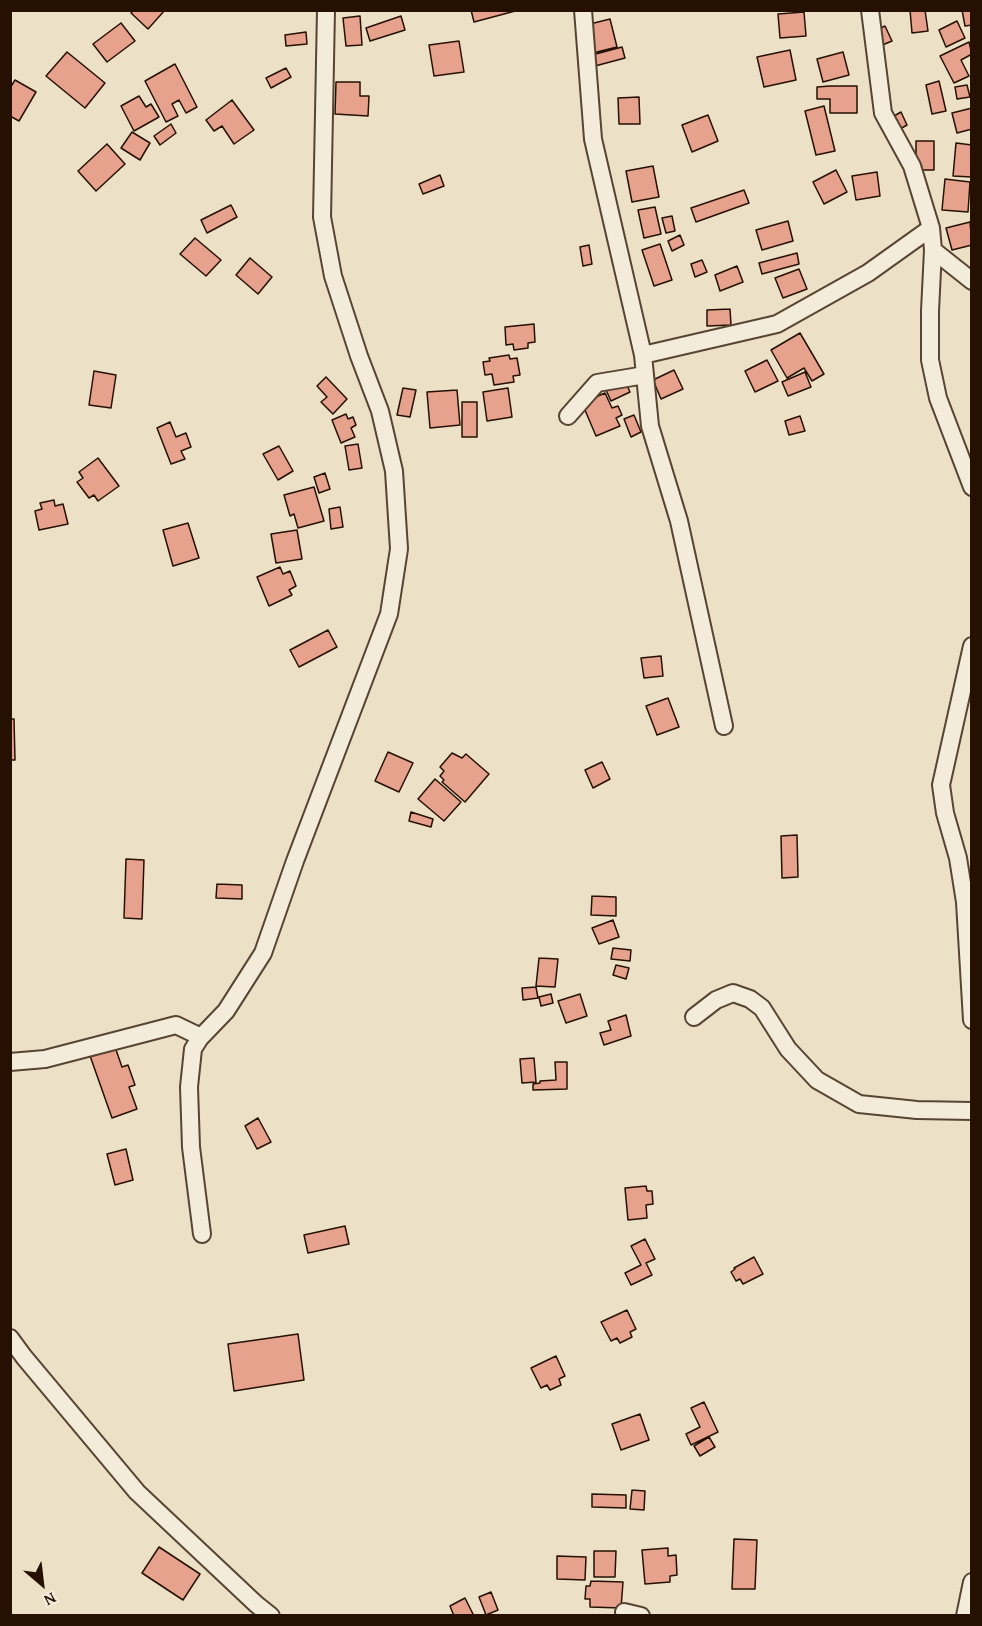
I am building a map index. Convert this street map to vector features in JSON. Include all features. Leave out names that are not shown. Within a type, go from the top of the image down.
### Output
[{"type":"street","points":[[202,1234],[191,1147],[189,1087],[193,1049],[201,1037],[226,1011],[263,953],[295,861],[389,614],[399,549],[394,471],[380,411],[333,276],[322,217],[326,10]]},
{"type":"street","points":[[583,10],[593,139],[643,355],[650,426],[679,521],[724,726]]},
{"type":"street","points":[[870,10],[883,113],[912,166],[931,228],[933,250],[930,360],[938,398],[972,487]]},
{"type":"street","points":[[643,355],[777,324],[867,273],[931,228]]},
{"type":"street","points":[[933,250],[972,281]]},
{"type":"street","points":[[568,416],[597,383],[645,375]]},
{"type":"street","points":[[972,646],[941,785],[945,813],[958,858],[965,902],[972,1020]]},
{"type":"street","points":[[694,1017],[716,1000],[733,993],[750,999],[762,1008],[788,1049],[817,1080],[859,1104],[916,1110],[972,1111]]},
{"type":"street","points":[[10,1062],[45,1059],[176,1025],[201,1037]]},
{"type":"street","points":[[10,1338],[137,1491],[271,1616]]},
{"type":"street","points":[[965,1616],[972,1582]]},
{"type":"street","points":[[624,1612],[641,1616]]},
{"type":"building","points":[[134,10],[165,10],[148,29],[131,13]]},
{"type":"building","points":[[471,10],[519,10],[474,22]]},
{"type":"building","points":[[910,10],[925,10],[928,31],[912,33]]},
{"type":"building","points":[[962,10],[972,10],[972,25],[965,26]]},
{"type":"building","points":[[804,12],[806,36],[780,38],[778,14]]},
{"type":"building","points":[[360,16],[362,45],[346,46],[343,18]]},
{"type":"building","points":[[401,16],[405,30],[370,41],[366,28]]},
{"type":"building","points":[[610,19],[617,47],[593,53],[586,25]]},
{"type":"building","points":[[957,21],[965,38],[946,47],[939,30]]},
{"type":"building","points":[[121,23],[135,41],[107,62],[93,44]]},
{"type":"building","points":[[885,26],[892,41],[880,46],[874,31]]},
{"type":"building","points":[[306,32],[307,44],[286,46],[285,35]]},
{"type":"building","points":[[459,41],[464,72],[434,76],[429,45]]},
{"type":"building","points":[[969,42],[972,54],[961,60],[969,76],[954,83],[940,56]]},
{"type":"building","points":[[622,47],[625,58],[595,66],[592,55]]},
{"type":"building","points":[[790,50],[796,80],[764,87],[757,57]]},
{"type":"building","points":[[67,52],[105,83],[85,108],[46,76]]},
{"type":"building","points":[[843,52],[849,75],[823,82],[817,59]]},
{"type":"building","points":[[175,64],[197,107],[186,113],[179,100],[172,104],[178,116],[166,122],[145,81]]},
{"type":"building","points":[[286,68],[291,77],[271,88],[266,78]]},
{"type":"building","points":[[15,80],[36,92],[19,121],[10,116],[10,88]]},
{"type":"building","points":[[939,81],[946,111],[932,114],[926,85]]},
{"type":"building","points":[[336,82],[360,82],[360,96],[369,96],[368,116],[335,114]]},
{"type":"building","points":[[967,85],[970,97],[957,99],[955,87]]},
{"type":"building","points":[[857,86],[857,113],[830,113],[830,99],[817,99],[817,87]]},
{"type":"building","points":[[139,96],[146,107],[151,104],[159,117],[134,131],[121,106]]},
{"type":"building","points":[[639,97],[640,124],[619,124],[618,98]]},
{"type":"building","points":[[232,100],[254,130],[234,144],[222,126],[214,131],[206,120]]},
{"type":"building","points":[[824,106],[835,151],[816,155],[805,111]]},
{"type":"building","points":[[972,108],[972,129],[957,133],[952,113]]},
{"type":"building","points":[[901,112],[907,125],[900,129],[894,116]]},
{"type":"building","points":[[708,115],[718,141],[692,152],[682,125]]},
{"type":"building","points":[[171,124],[176,133],[160,145],[154,136]]},
{"type":"building","points":[[132,132],[150,143],[140,160],[121,148]]},
{"type":"building","points":[[916,141],[934,141],[934,170],[916,170]]},
{"type":"building","points":[[956,143],[972,145],[972,177],[953,176]]},
{"type":"building","points":[[107,144],[125,164],[96,191],[78,171]]},
{"type":"building","points":[[653,166],[659,197],[632,202],[626,171]]},
{"type":"building","points":[[836,170],[847,192],[824,204],[813,182]]},
{"type":"building","points":[[877,172],[880,196],[856,200],[852,176]]},
{"type":"building","points":[[440,175],[444,186],[423,194],[419,184]]},
{"type":"building","points":[[945,179],[970,182],[968,212],[942,210]]},
{"type":"building","points":[[744,190],[749,203],[696,222],[691,208]]},
{"type":"building","points":[[231,205],[237,217],[207,233],[201,220]]},
{"type":"building","points":[[655,207],[661,234],[644,238],[638,210]]},
{"type":"building","points":[[672,216],[675,231],[666,233],[662,218]]},
{"type":"building","points":[[788,221],[793,241],[762,250],[756,230]]},
{"type":"building","points":[[970,222],[972,245],[952,250],[946,228]]},
{"type":"building","points":[[680,235],[684,245],[672,251],[668,241]]},
{"type":"building","points":[[195,238],[221,260],[206,276],[180,254]]},
{"type":"building","points":[[660,244],[672,280],[654,286],[642,250]]},
{"type":"building","points":[[589,245],[592,264],[583,266],[580,247]]},
{"type":"building","points":[[797,253],[799,264],[762,274],[759,263]]},
{"type":"building","points":[[250,258],[272,277],[258,294],[236,275]]},
{"type":"building","points":[[702,260],[707,272],[695,277],[691,264]]},
{"type":"building","points":[[737,266],[743,282],[720,291],[715,275]]},
{"type":"building","points":[[799,269],[807,289],[783,298],[775,278]]},
{"type":"building","points":[[730,309],[731,325],[707,326],[707,310]]},
{"type":"building","points":[[534,324],[535,342],[528,343],[528,348],[514,350],[513,344],[506,345],[505,327]]},
{"type":"building","points":[[800,333],[824,374],[812,381],[804,368],[787,378],[771,350]]},
{"type":"building","points":[[509,355],[510,359],[517,358],[520,375],[513,376],[514,382],[494,385],[492,374],[485,375],[483,362],[490,361],[489,358]]},
{"type":"building","points":[[767,360],[778,381],[755,392],[745,371]]},
{"type":"building","points":[[674,370],[683,389],[661,399],[653,380]]},
{"type":"building","points":[[94,371],[116,375],[111,408],[89,405]]},
{"type":"building","points":[[805,372],[811,387],[788,396],[782,382]]},
{"type":"building","points":[[326,377],[347,399],[333,414],[321,402],[327,397],[317,386]]},
{"type":"building","points":[[625,381],[630,392],[611,401],[606,390]]},
{"type":"building","points":[[403,388],[416,390],[410,417],[397,415]]},
{"type":"building","points":[[508,388],[512,417],[487,421],[483,392]]},
{"type":"building","points":[[457,390],[460,425],[430,428],[427,392]]},
{"type":"building","points":[[605,393],[612,408],[618,406],[622,415],[616,418],[620,426],[596,436],[582,403]]},
{"type":"building","points":[[462,402],[477,402],[477,437],[462,437]]},
{"type":"building","points":[[346,414],[348,419],[353,417],[356,425],[351,428],[355,437],[341,443],[332,420]]},
{"type":"building","points":[[634,415],[641,432],[631,437],[624,419]]},
{"type":"building","points":[[800,416],[805,431],[789,435],[785,421]]},
{"type":"building","points":[[170,422],[176,437],[186,433],[191,447],[181,451],[185,459],[171,464],[157,428]]},
{"type":"building","points":[[358,444],[362,468],[349,470],[345,446]]},
{"type":"building","points":[[279,446],[293,471],[278,480],[263,454]]},
{"type":"building","points":[[98,458],[119,486],[98,501],[94,495],[89,498],[77,482],[83,478],[79,472]]},
{"type":"building","points":[[325,473],[330,489],[319,493],[314,477]]},
{"type":"building","points":[[314,487],[324,521],[298,528],[294,514],[290,516],[284,495]]},
{"type":"building","points":[[54,500],[55,506],[63,504],[68,524],[39,530],[35,511],[42,509],[40,503]]},
{"type":"building","points":[[340,507],[343,527],[331,529],[329,509]]},
{"type":"building","points":[[188,523],[199,558],[173,566],[163,530]]},
{"type":"building","points":[[297,530],[302,559],[276,563],[271,534]]},
{"type":"building","points":[[280,567],[283,574],[290,571],[296,586],[289,590],[292,595],[269,606],[257,577]]},
{"type":"building","points":[[328,630],[337,647],[299,667],[290,650]]},
{"type":"building","points":[[661,656],[663,676],[644,678],[641,658]]},
{"type":"building","points":[[668,698],[679,727],[657,735],[646,706]]},
{"type":"building","points":[[10,719],[14,719],[15,760],[10,760]]},
{"type":"building","points":[[388,752],[413,763],[399,792],[375,781]]},
{"type":"building","points":[[452,753],[462,758],[466,754],[489,774],[465,802],[442,782],[444,780],[440,776],[444,771],[440,767]]},
{"type":"building","points":[[602,762],[610,779],[593,788],[585,770]]},
{"type":"building","points":[[435,779],[461,802],[444,821],[418,799]]},
{"type":"building","points":[[411,812],[433,819],[431,827],[409,821]]},
{"type":"building","points":[[797,835],[798,877],[782,878],[781,836]]},
{"type":"building","points":[[126,859],[144,860],[142,919],[124,918]]},
{"type":"building","points":[[217,884],[242,885],[242,899],[216,898]]},
{"type":"building","points":[[592,896],[616,897],[616,916],[591,915]]},
{"type":"building","points":[[613,920],[619,937],[599,944],[592,928]]},
{"type":"building","points":[[613,948],[631,950],[630,961],[611,959]]},
{"type":"building","points":[[539,958],[558,959],[555,987],[536,986]]},
{"type":"building","points":[[616,965],[629,968],[626,979],[613,975]]},
{"type":"building","points":[[536,987],[538,998],[523,1000],[522,988]]},
{"type":"building","points":[[551,994],[553,1003],[541,1006],[539,997]]},
{"type":"building","points":[[580,994],[587,1016],[566,1023],[558,1001]]},
{"type":"building","points":[[626,1015],[631,1036],[604,1045],[600,1033],[611,1030],[608,1021]]},
{"type":"building","points":[[114,1044],[122,1067],[128,1065],[135,1085],[129,1087],[137,1109],[112,1118],[89,1053]]},
{"type":"building","points":[[534,1058],[536,1082],[522,1083],[520,1059]]},
{"type":"building","points":[[555,1062],[567,1062],[567,1089],[533,1090],[533,1084],[556,1080]]},
{"type":"building","points":[[258,1118],[271,1142],[257,1149],[245,1126]]},
{"type":"building","points":[[126,1149],[133,1180],[115,1185],[107,1154]]},
{"type":"building","points":[[646,1186],[647,1191],[652,1191],[653,1204],[646,1205],[647,1218],[628,1220],[625,1188]]},
{"type":"building","points":[[345,1226],[349,1244],[308,1253],[304,1235]]},
{"type":"building","points":[[645,1239],[655,1259],[646,1263],[652,1275],[631,1285],[625,1273],[641,1265],[631,1246]]},
{"type":"building","points":[[754,1257],[763,1274],[743,1284],[740,1279],[736,1281],[731,1272],[734,1268]]},
{"type":"building","points":[[627,1310],[636,1329],[630,1332],[632,1337],[620,1343],[617,1338],[611,1341],[601,1322]]},
{"type":"building","points":[[298,1334],[304,1380],[234,1391],[228,1344]]},
{"type":"building","points":[[556,1356],[565,1376],[559,1379],[561,1385],[550,1390],[547,1385],[541,1388],[531,1368]]},
{"type":"building","points":[[704,1402],[718,1432],[691,1445],[686,1434],[700,1427],[691,1408]]},
{"type":"building","points":[[640,1414],[649,1440],[621,1450],[612,1424]]},
{"type":"building","points":[[709,1437],[715,1447],[700,1456],[694,1446]]},
{"type":"building","points":[[632,1490],[645,1491],[644,1510],[630,1509]]},
{"type":"building","points":[[592,1494],[626,1495],[626,1508],[592,1507]]},
{"type":"building","points":[[734,1539],[757,1540],[755,1589],[732,1589]]},
{"type":"building","points":[[159,1547],[200,1574],[183,1600],[142,1573]]},
{"type":"building","points":[[668,1548],[668,1556],[676,1555],[677,1575],[670,1576],[670,1582],[645,1584],[642,1550]]},
{"type":"building","points":[[594,1551],[616,1551],[615,1577],[594,1577]]},
{"type":"building","points":[[557,1556],[586,1557],[585,1580],[557,1579]]},
{"type":"building","points":[[591,1581],[623,1582],[621,1608],[590,1607],[590,1599],[585,1599],[586,1586],[590,1586]]},
{"type":"building","points":[[491,1592],[498,1610],[486,1615],[479,1597]]},
{"type":"building","points":[[465,1598],[474,1616],[454,1616],[450,1606]]}]
